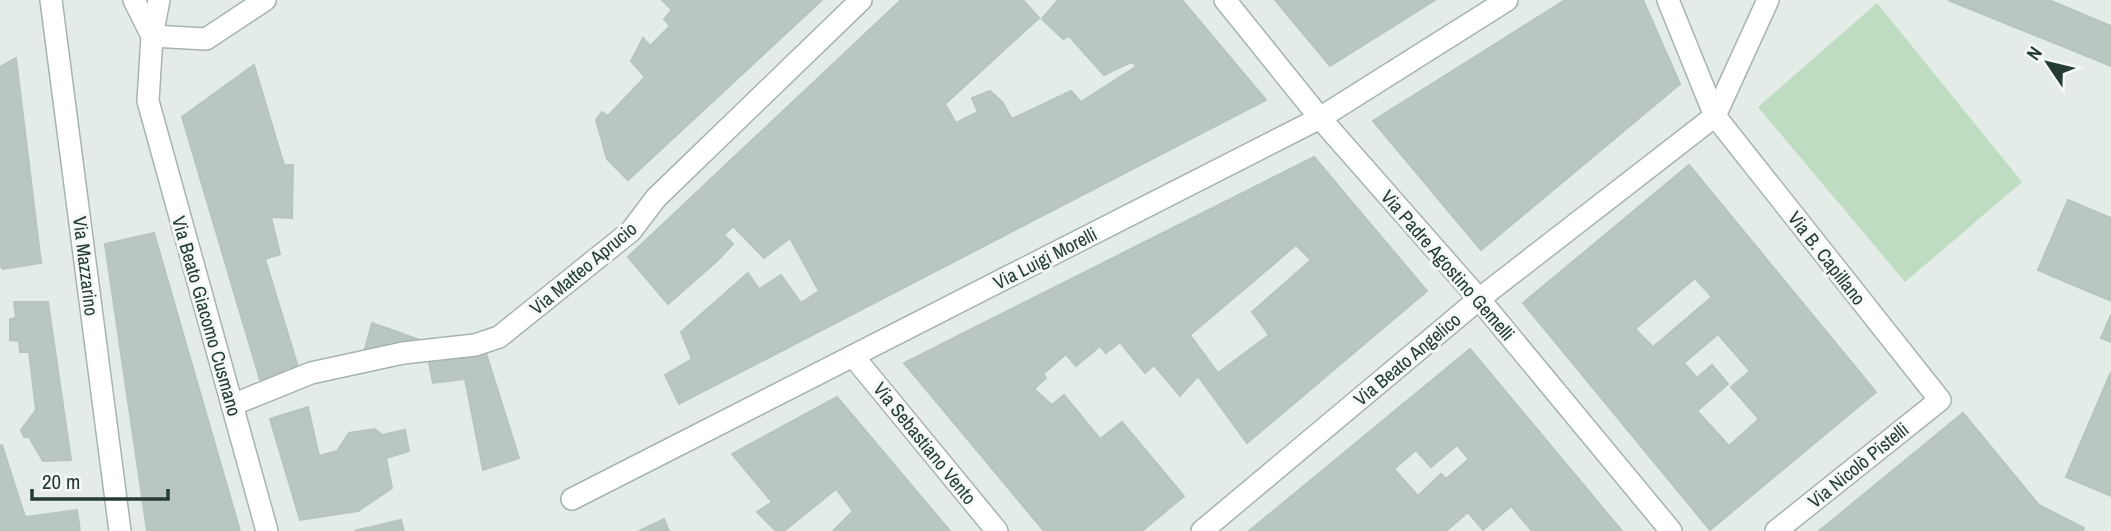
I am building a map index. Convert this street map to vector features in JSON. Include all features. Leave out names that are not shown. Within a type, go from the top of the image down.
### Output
[{"type":"street","name":"Via Mazzarino","points":[[51,0],[120,531]]},
{"type":"street","points":[[134,0],[152,36],[206,39],[265,0]]},
{"type":"street","name":"Via Beato Giacomo Cusmano","points":[[159,0],[152,36],[148,101],[267,531]]},
{"type":"street","name":"Via Matteo Aprucio","points":[[232,405],[311,373],[403,353],[475,345],[499,337],[631,231],[656,198],[861,0]]},
{"type":"street","name":"Via Padre Agostino Gemelli","points":[[1225,0],[1320,118],[1479,299],[1671,531]]},
{"type":"street","name":"Via Luigi Morelli","points":[[572,499],[1320,118],[1507,0]]},
{"type":"street","name":"Via B. Capillano","points":[[1668,0],[1715,116],[1940,400]]},
{"type":"street","points":[[1715,116],[1768,0]]},
{"type":"street","name":"Via Beato Angelico","points":[[1202,531],[1479,299],[1715,116]]},
{"type":"street","name":"Via Sebastiano Vento","points":[[853,356],[997,531]]},
{"type":"street","name":"Via Nicolò Pistelli","points":[[1776,531],[1940,400]]},
{"type":"green space","points":[[1877,3],[2022,182],[1905,282],[1758,107]]},
{"type":"building","points":[[662,0],[822,0],[628,180],[607,159],[596,120],[602,112],[608,116],[645,77],[631,61],[643,38],[650,46],[670,26],[664,19],[672,10]]},
{"type":"building","points":[[901,0],[1023,0],[1039,18],[945,104],[956,123],[978,112],[972,98],[990,91],[1002,102],[1012,119],[1071,91],[1081,102],[1137,66],[1131,62],[1104,75],[1069,36],[1063,39],[1042,19],[1058,0],[1182,0],[1266,100],[679,404],[665,375],[692,359],[681,332],[748,273],[759,289],[781,275],[801,303],[819,291],[790,238],[764,258],[733,226],[724,235],[733,244],[668,304],[628,257]]},
{"type":"building","points":[[1275,0],[1435,0],[1330,66]]},
{"type":"building","points":[[1565,0],[1643,0],[1680,84],[1481,250],[1373,121]]},
{"type":"building","points":[[1948,0],[2049,0],[2111,26],[2111,66]]},
{"type":"building","points":[[16,58],[41,263],[3,269],[0,265],[0,67]]},
{"type":"building","points":[[254,65],[284,165],[293,165],[292,218],[271,217],[280,254],[265,259],[298,367],[260,380],[182,117]]},
{"type":"building","points":[[1314,157],[1427,291],[1247,443],[1198,376],[1180,396],[1154,365],[1145,373],[1120,342],[1106,353],[1100,346],[1076,366],[1066,354],[1043,374],[1046,378],[1034,389],[1052,405],[1064,395],[1100,439],[1122,422],[1184,496],[1142,531],[1044,531],[904,363]],"holes":[[[1296,245],[1311,260],[1252,312],[1269,335],[1218,373],[1190,335]]]},
{"type":"building","points":[[1689,165],[1876,392],[1710,530],[1523,303]],"holes":[[[1695,278],[1712,297],[1653,347],[1635,329]],[[1718,334],[1750,371],[1731,387],[1759,419],[1729,446],[1697,411],[1728,384],[1712,365],[1697,378],[1684,363]]]},
{"type":"building","points":[[2068,200],[2111,218],[2111,301],[2038,270]]},
{"type":"building","points":[[154,233],[240,531],[147,531],[105,244]]},
{"type":"building","points":[[14,302],[48,302],[71,460],[43,461],[29,437],[24,437],[21,430],[36,410],[29,352],[20,352],[19,341],[10,340],[10,319],[16,318]]},
{"type":"building","points":[[2111,315],[2111,342],[2101,338]]},
{"type":"building","points":[[372,323],[423,341],[363,356]]},
{"type":"building","points":[[1470,349],[1622,531],[1532,531],[1511,506],[1483,530],[1468,512],[1446,531],[1249,531]],"holes":[[[1457,445],[1469,459],[1446,479],[1441,474],[1418,496],[1394,469],[1416,450],[1431,467]]]},
{"type":"building","points":[[485,350],[519,458],[483,470],[465,379],[433,383],[428,357]]},
{"type":"building","points":[[2111,372],[2111,496],[2066,477]]},
{"type":"building","points":[[837,397],[950,531],[833,531],[853,511],[836,489],[784,531],[776,531],[757,512],[772,502],[732,454]]},
{"type":"building","points":[[308,407],[319,456],[337,451],[349,433],[375,429],[382,435],[405,430],[409,451],[386,458],[392,488],[358,511],[300,520],[270,419]]},
{"type":"building","points":[[1963,413],[2039,505],[2084,528],[2083,531],[1819,531]]},
{"type":"building","points":[[2,445],[25,517],[77,510],[80,531],[0,531]]},
{"type":"building","points":[[664,519],[669,531],[639,531]]},
{"type":"building","points":[[401,520],[404,531],[354,531]]}]
